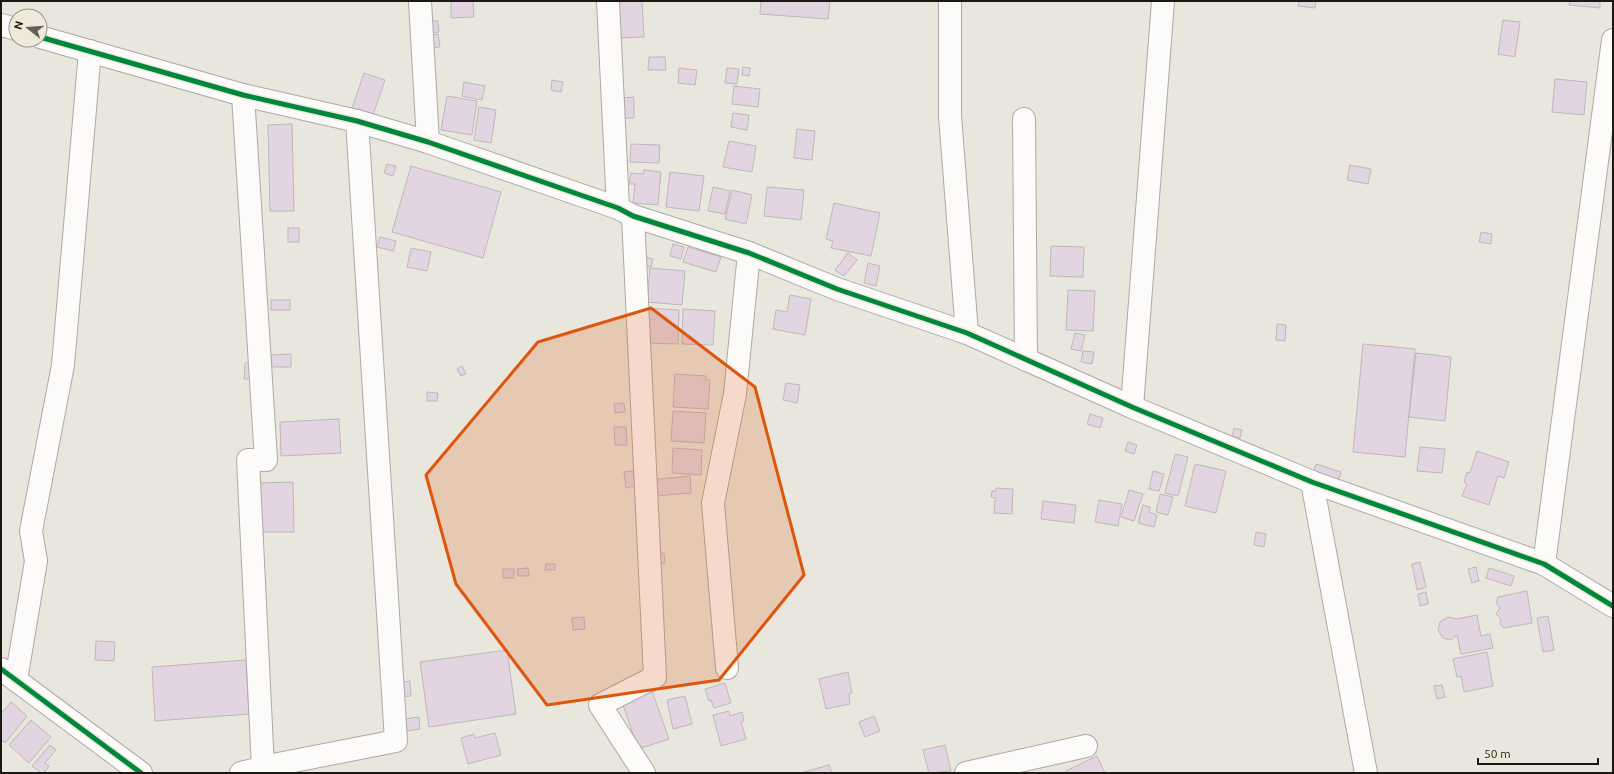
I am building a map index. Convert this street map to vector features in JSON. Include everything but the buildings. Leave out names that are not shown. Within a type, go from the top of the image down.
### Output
[{"type":"street","points":[[420,1],[428,142]]},
{"type":"street","points":[[608,1],[626,212],[655,677],[600,705],[644,773]]},
{"type":"street","points":[[950,1],[950,116],[967,333]]},
{"type":"street","points":[[1132,407],[1163,1]]},
{"type":"street","points":[[48,38],[243,95],[357,121],[428,142],[626,212],[749,253],[837,289],[967,333],[1132,407],[1312,482],[1544,564],[1613,606]]},
{"type":"street","points":[[1544,564],[1613,40]]},
{"type":"street","points":[[90,51],[63,365],[30,531],[36,561],[8,675],[141,773]]},
{"type":"street","points":[[243,95],[266,460],[248,460],[263,768]]},
{"type":"street","points":[[1024,119],[1026,360]]},
{"type":"street","points":[[240,773],[396,741],[357,121]]},
{"type":"street","points":[[727,668],[713,503],[736,394],[749,253]]},
{"type":"street","points":[[1312,482],[1366,773]]},
{"type":"street","points":[[966,773],[1086,746]]},
{"type":"highlighted area","points":[[651,308],[755,387],[804,575],[719,680],[547,705],[456,584],[426,475],[538,342]]},
{"type":"cycle path","points":[[48,39],[243,95],[357,121],[428,142],[618,208],[633,216],[749,253],[837,289],[967,333],[1132,407],[1312,482],[1544,564],[1613,606]]},
{"type":"cycle path","points":[[1,669],[141,773]]}]
